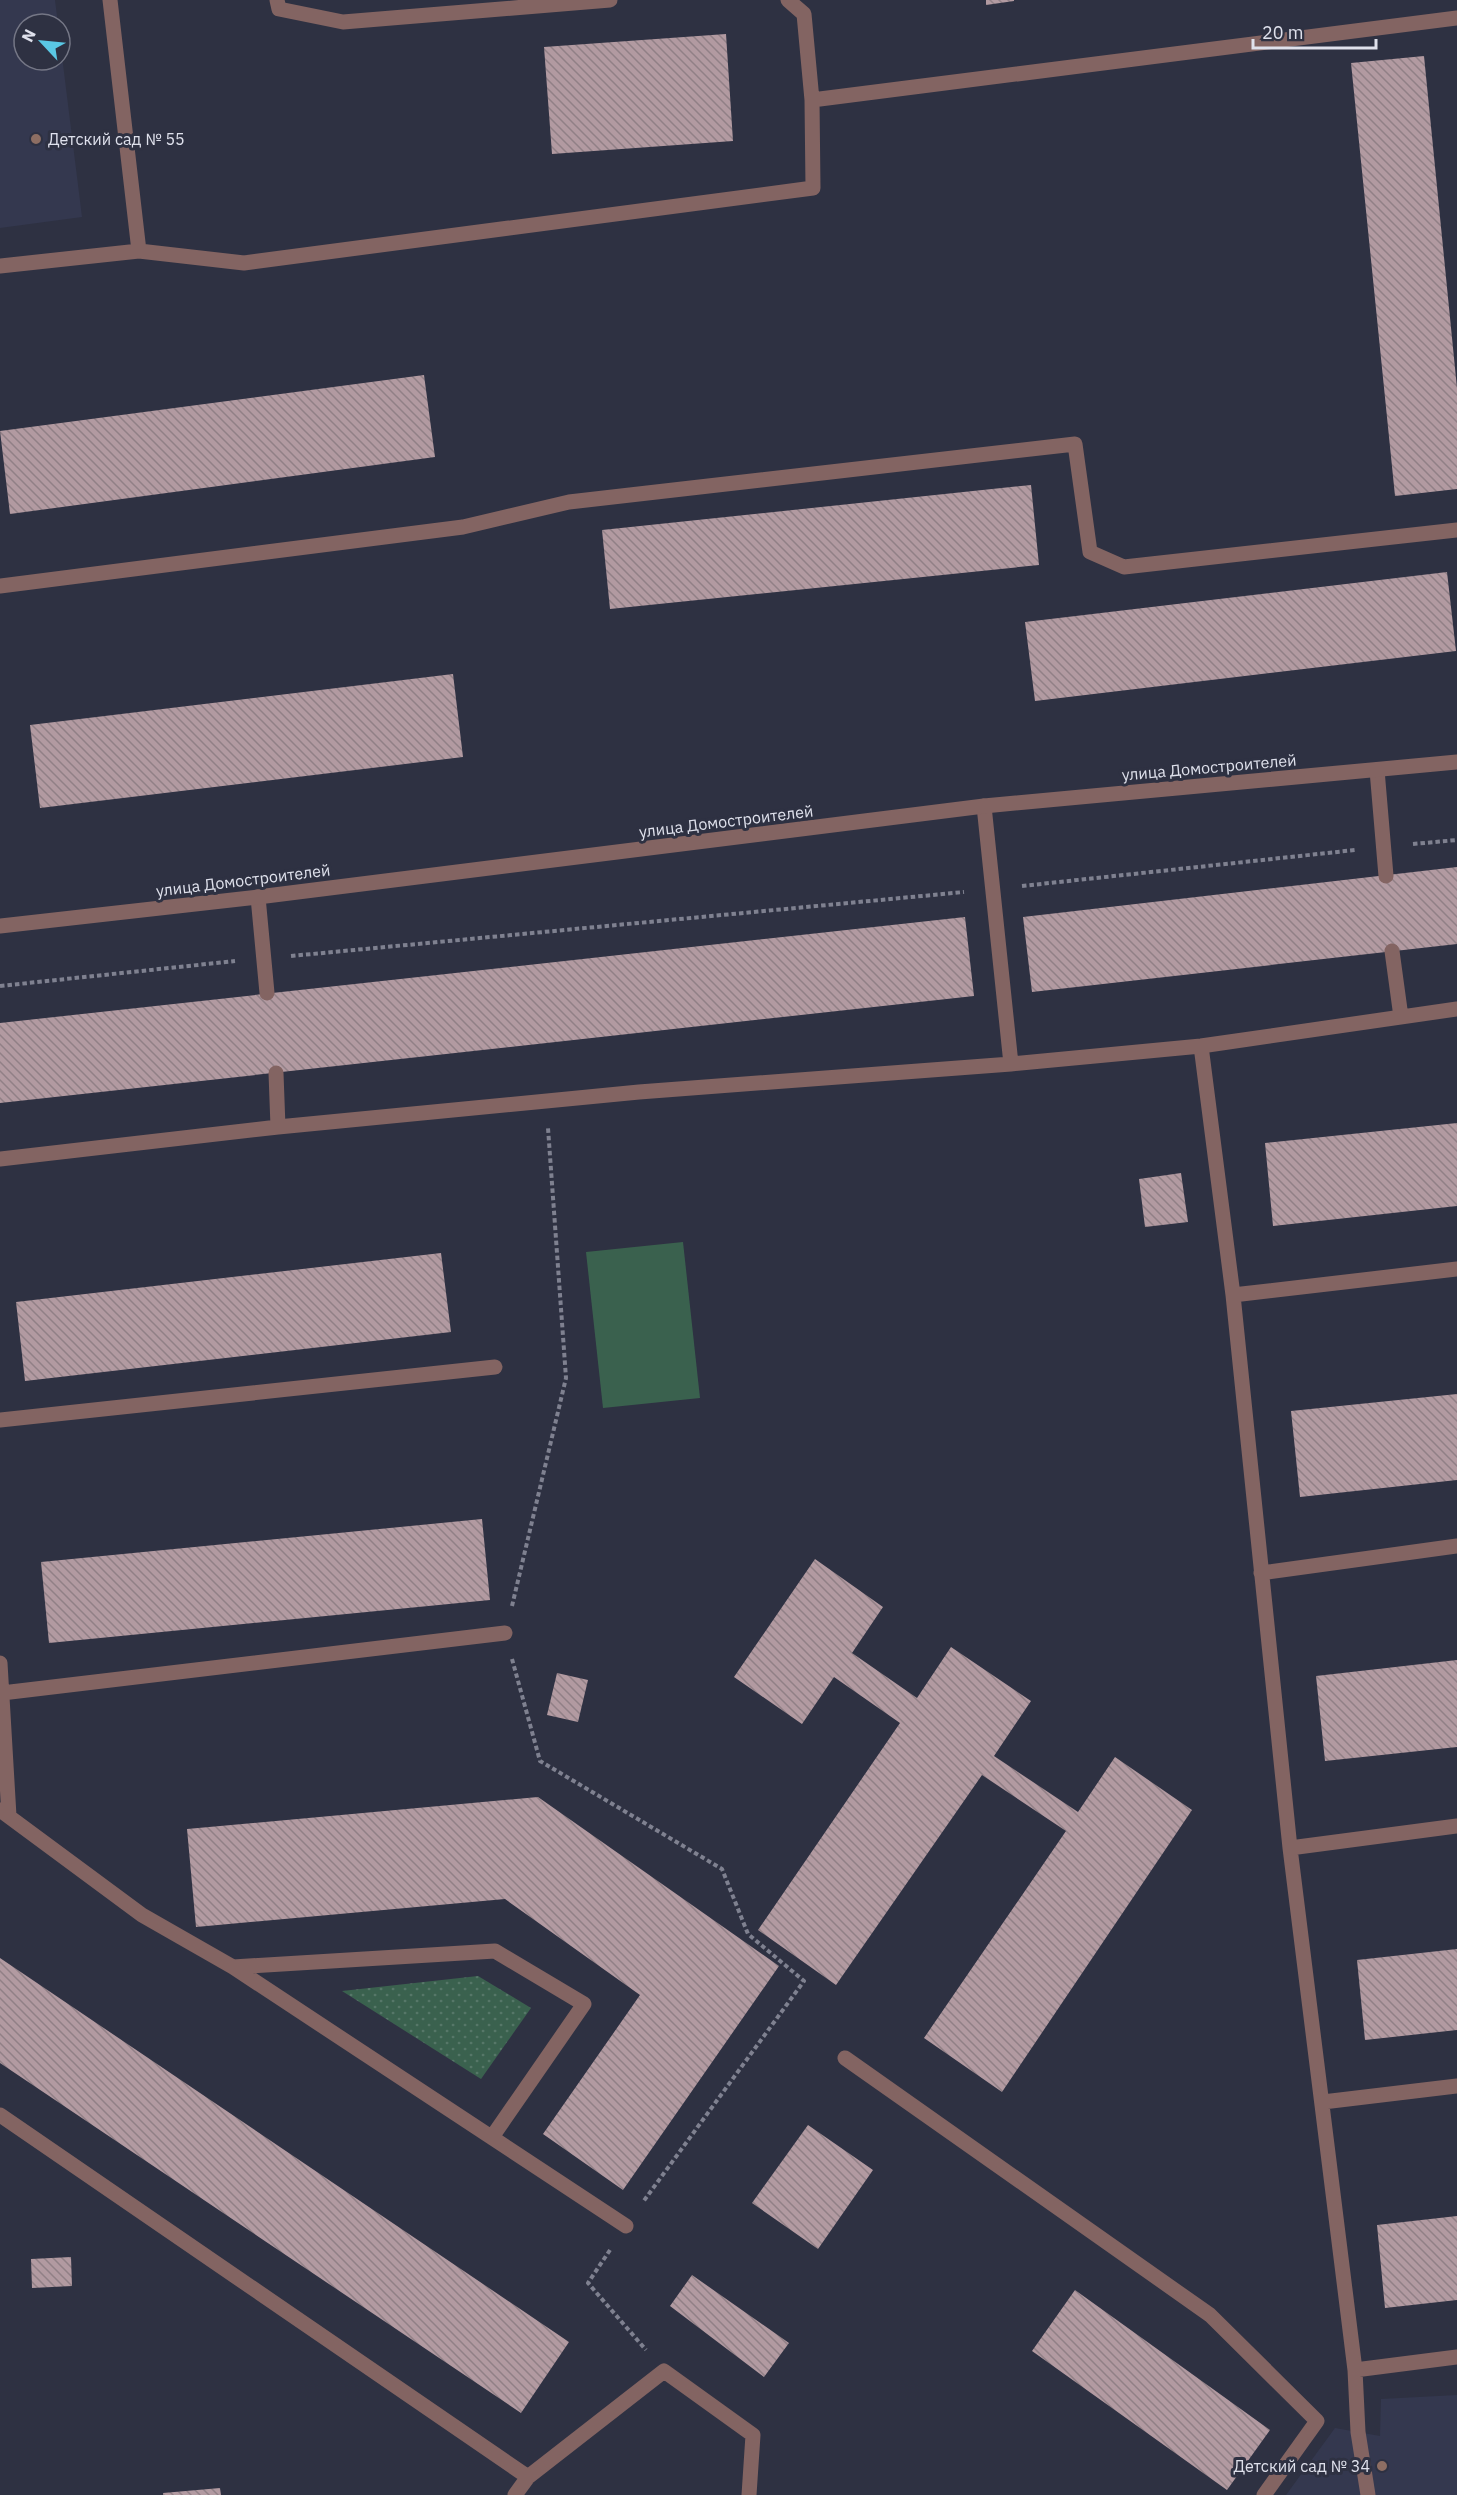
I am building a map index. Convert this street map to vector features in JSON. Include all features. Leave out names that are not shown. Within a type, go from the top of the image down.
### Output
[{"type":"street","points":[[110,0],[139,251]]},
{"type":"street","points":[[277,0],[279,9],[343,22],[610,0]]},
{"type":"street","points":[[0,266],[139,251],[244,263],[813,188],[812,100],[804,14],[788,0]]},
{"type":"street","points":[[812,100],[1457,18]]},
{"type":"street","points":[[0,586],[464,527],[569,502],[1075,444],[1090,552],[1124,567],[1457,530]]},
{"type":"street","name":"улица Домостроителей","points":[[0,926],[258,897],[984,806],[1457,762]]},
{"type":"street","points":[[1377,770],[1386,876]]},
{"type":"street","points":[[984,806],[1011,1064]]},
{"type":"street","points":[[258,897],[267,993]]},
{"type":"street","points":[[1392,951],[1401,1017]]},
{"type":"street","points":[[0,1160],[278,1127],[639,1092],[1201,1047],[1457,1009]]},
{"type":"street","points":[[1201,1047],[1233,1295],[1290,1848],[1355,2370],[1358,2432],[1368,2495]]},
{"type":"street","points":[[276,1073],[278,1127]]},
{"type":"street","points":[[1233,1295],[1457,1269]]},
{"type":"street","points":[[0,1420],[495,1367]]},
{"type":"street","points":[[1261,1573],[1457,1546]]},
{"type":"street","points":[[2,1693],[505,1633]]},
{"type":"street","points":[[0,1663],[4,1813],[142,1915],[232,1967],[626,2226]]},
{"type":"street","points":[[1290,1848],[1457,1826]]},
{"type":"street","points":[[232,1967],[495,1951],[584,2004],[492,2137]]},
{"type":"street","points":[[845,2058],[1210,2315],[1317,2421],[1264,2495]]},
{"type":"street","points":[[1323,2102],[1457,2086]]},
{"type":"street","points":[[0,2115],[528,2477]]},
{"type":"street","points":[[1355,2370],[1457,2357]]},
{"type":"street","points":[[515,2495],[528,2477],[664,2371],[753,2435],[749,2495]]},
{"type":"path","points":[[0,986],[265,958],[993,889],[1457,840]]},
{"type":"path","points":[[546,1102],[566,1378],[505,1633],[540,1761],[722,1869],[748,1934],[804,1981],[626,2226],[588,2283],[664,2371]]},
{"type":"shaded area","name":"Детский сад № 55","points":[[0,0],[55,0],[56,12],[12,12],[12,72],[64,72],[82,217],[0,228]]},
{"type":"shaded area","name":"Детский сад № 34","points":[[1457,2395],[1457,2495],[1286,2495],[1335,2428],[1380,2436],[1381,2399]]},
{"type":"green space","points":[[683,1242],[700,1398],[603,1408],[586,1252]]},
{"type":"green space","points":[[478,1976],[531,2008],[481,2079],[342,1991]]},
{"type":"building","points":[[986,0],[1014,0],[1014,1],[986,5]]},
{"type":"building","points":[[726,34],[733,141],[552,154],[544,47]]},
{"type":"building","points":[[1424,56],[1457,388],[1457,489],[1395,496],[1351,63]]},
{"type":"building","points":[[424,375],[435,457],[10,514],[0,431]]},
{"type":"building","points":[[1031,485],[1039,565],[610,609],[602,530]]},
{"type":"building","points":[[1447,572],[1456,651],[1035,701],[1025,622]]},
{"type":"building","points":[[453,674],[463,757],[40,808],[30,725]]},
{"type":"building","points":[[1457,867],[1457,944],[1032,992],[1023,917]]},
{"type":"building","points":[[965,917],[974,996],[0,1103],[0,1023]]},
{"type":"building","points":[[1457,1123],[1457,1206],[1273,1226],[1265,1143]]},
{"type":"building","points":[[1181,1173],[1188,1222],[1145,1227],[1139,1179]]},
{"type":"building","points":[[441,1253],[451,1332],[25,1381],[16,1302]]},
{"type":"building","points":[[1457,1394],[1457,1480],[1300,1497],[1291,1411]]},
{"type":"building","points":[[482,1519],[490,1600],[49,1643],[41,1562]]},
{"type":"building","points":[[815,1559],[883,1607],[852,1653],[917,1698],[951,1647],[1031,1701],[994,1756],[1078,1812],[1115,1757],[1192,1810],[1002,2092],[924,2038],[1066,1831],[982,1775],[836,1985],[758,1930],[900,1723],[834,1677],[802,1724],[734,1677]]},
{"type":"building","points":[[1457,1660],[1457,1747],[1325,1761],[1316,1676]]},
{"type":"building","points":[[557,1673],[588,1680],[578,1722],[547,1715]]},
{"type":"building","points":[[538,1797],[779,1966],[623,2190],[543,2134],[640,1995],[505,1899],[196,1927],[187,1829]]},
{"type":"building","points":[[1457,1949],[1457,2030],[1365,2040],[1357,1960]]},
{"type":"building","points":[[0,1958],[569,2342],[521,2413],[0,2063]]},
{"type":"building","points":[[808,2125],[873,2170],[818,2249],[752,2203]]},
{"type":"building","points":[[1457,2216],[1457,2300],[1385,2308],[1377,2225]]},
{"type":"building","points":[[71,2257],[72,2286],[32,2288],[31,2259]]},
{"type":"building","points":[[692,2275],[789,2343],[764,2377],[670,2306]]},
{"type":"building","points":[[1075,2290],[1270,2430],[1227,2490],[1032,2351]]},
{"type":"building","points":[[220,2488],[221,2495],[163,2495],[163,2493]]},
{"type":"place","name":"Детский сад № 55","points":[[36,139]]},
{"type":"place","name":"Детский сад № 34","points":[[1382,2466]]}]
